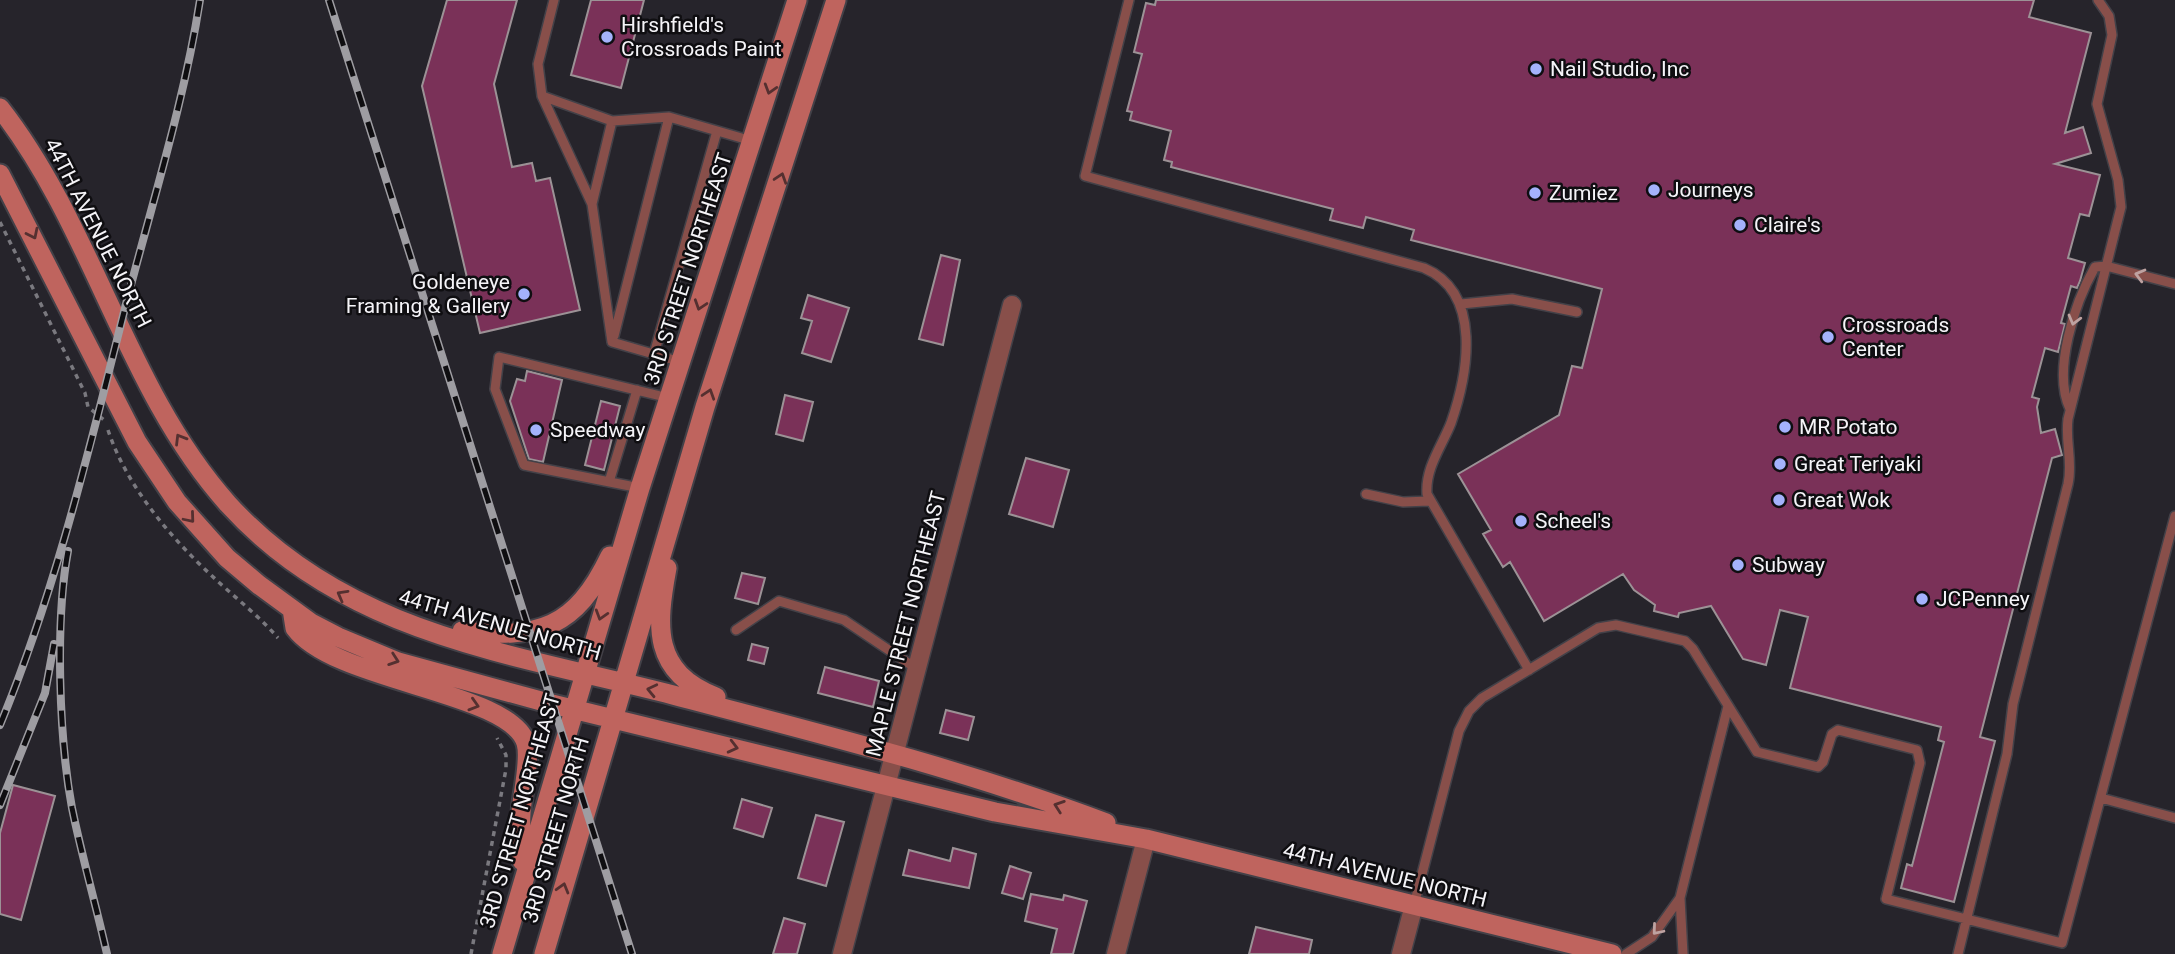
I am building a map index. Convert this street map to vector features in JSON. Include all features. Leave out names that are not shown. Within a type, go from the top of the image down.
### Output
[{"type":"main road","name":"3RD STREET NORTHEAST","points":[[502,954],[640,488],[754,141],[797,0]]},
{"type":"main road","points":[[612,718],[699,428],[836,0]]},
{"type":"main road","name":"44TH AVENUE NORTH","points":[[0,108],[40,163],[170,423],[207,478],[253,529],[331,590],[380,614],[442,635],[839,740],[1055,804],[1146,839]]},
{"type":"main road","name":"44TH AVENUE NORTH","points":[[0,174],[136,442],[155,473],[200,530],[227,558],[292,610],[338,638],[398,662],[573,709],[995,812],[1146,839],[1612,954]]},
{"type":"main road","points":[[699,428],[666,575],[661,621],[665,656],[681,678],[695,688],[839,740]]},
{"type":"main road","points":[[380,614],[450,630],[504,635],[540,630],[560,622],[579,606],[594,584],[640,488]]},
{"type":"main road","points":[[292,610],[295,628],[320,648],[395,680],[490,710],[513,723],[527,745],[521,814],[522,881]]},
{"type":"main road","name":"3RD STREET NORTH","points":[[544,954],[612,718]]},
{"type":"street","name":"MAPLE STREET NORTHEAST","points":[[842,954],[889,785],[1012,305]]},
{"type":"street","points":[[1116,954],[1146,839]]},
{"type":"street","points":[[1401,954],[1414,905]]},
{"type":"lane","points":[[554,0],[538,64],[542,96],[592,204],[612,342]]},
{"type":"lane","points":[[1129,0],[1085,176],[1424,268],[1446,282],[1461,304],[1466,335],[1463,375],[1452,419],[1429,470],[1426,486],[1429,501],[1529,670]]},
{"type":"lane","points":[[1958,954],[2007,754],[2013,704],[2070,475],[2072,463],[2067,436],[2070,409],[2122,194],[2097,104],[2112,35],[2109,16],[2098,0]]},
{"type":"lane","points":[[542,96],[612,121],[669,117],[754,141]]},
{"type":"lane","points":[[612,342],[669,117]]},
{"type":"lane","points":[[592,204],[612,121]]},
{"type":"lane","points":[[654,354],[717,131]]},
{"type":"lane","points":[[2070,409],[2063,394],[2062,374],[2083,288],[2095,267],[2106,266],[2175,284]]},
{"type":"lane","points":[[1461,304],[1512,299],[1577,312]]},
{"type":"lane","points":[[612,342],[681,362]]},
{"type":"lane","points":[[640,488],[524,465],[495,389],[499,357],[669,398]]},
{"type":"lane","points":[[609,482],[637,390]]},
{"type":"lane","points":[[1366,494],[1403,502],[1429,501]]},
{"type":"lane","points":[[1414,905],[1462,723],[1469,710],[1482,698],[1598,628],[1616,625],[1673,637],[1689,644],[1758,752],[1813,767],[1821,765],[1832,734],[1838,730],[1917,750],[1920,763],[1886,899],[2062,943],[2175,516]]},
{"type":"lane","points":[[736,630],[779,601],[845,620],[918,670]]},
{"type":"lane","points":[[1683,954],[1680,898],[1728,706]]},
{"type":"lane","points":[[2101,798],[2175,818]]},
{"type":"lane","points":[[1626,954],[1652,937],[1680,898]]},
{"type":"building","points":[[447,0],[517,0],[494,84],[512,167],[532,163],[536,181],[550,178],[580,310],[480,333],[422,86]]},
{"type":"building","name":"Hirshfield's Crossroads Paint","points":[[591,0],[644,0],[621,88],[571,75]]},
{"type":"building","name":"Crossroads Center","points":[[1156,0],[2034,0],[2029,17],[2091,33],[2065,133],[2083,127],[2091,153],[2055,164],[2100,175],[2089,216],[2080,214],[2068,258],[2085,263],[2080,281],[2077,288],[2071,286],[2061,323],[2065,324],[2058,352],[2045,348],[2032,397],[2039,399],[2037,407],[2041,433],[2055,429],[2062,455],[2052,458],[1980,737],[1995,741],[1954,902],[1901,888],[1907,864],[1912,866],[1944,742],[1938,740],[1941,727],[1790,688],[1808,617],[1780,610],[1766,665],[1743,659],[1711,606],[1679,613],[1678,617],[1654,611],[1655,605],[1634,590],[1623,574],[1544,621],[1510,562],[1503,567],[1483,534],[1491,530],[1458,474],[1559,415],[1572,366],[1582,368],[1602,289],[1411,240],[1414,230],[1366,217],[1363,228],[1330,220],[1333,209],[1171,167],[1172,162],[1164,160],[1171,131],[1130,120],[1132,112],[1127,111],[1142,54],[1134,52],[1146,3],[1155,5]]},
{"type":"building","points":[[941,255],[960,260],[943,345],[919,339]]},
{"type":"building","points":[[808,295],[849,308],[831,362],[802,353],[812,321],[801,318]]},
{"type":"building","name":"Speedway","points":[[527,371],[562,380],[543,462],[529,459],[510,401],[517,379],[525,381]]},
{"type":"building","points":[[785,395],[813,402],[803,441],[776,434]]},
{"type":"building","points":[[601,401],[620,406],[604,470],[585,465]]},
{"type":"building","points":[[1026,458],[1069,470],[1053,527],[1009,514]]},
{"type":"building","points":[[742,573],[765,578],[758,604],[735,598]]},
{"type":"building","points":[[752,644],[768,648],[764,664],[748,660]]},
{"type":"building","points":[[825,667],[879,681],[873,707],[818,693]]},
{"type":"building","points":[[946,710],[974,717],[968,740],[940,733]]},
{"type":"building","points":[[13,785],[55,796],[21,920],[0,914],[0,833]]},
{"type":"building","points":[[742,799],[772,808],[763,837],[734,828]]},
{"type":"building","points":[[816,815],[844,822],[826,886],[798,878]]},
{"type":"building","points":[[953,848],[976,854],[969,888],[903,875],[909,850],[950,861]]},
{"type":"building","points":[[1010,866],[1031,873],[1023,899],[1002,893]]},
{"type":"building","points":[[1031,894],[1063,900],[1064,895],[1087,901],[1073,954],[1051,954],[1057,929],[1025,921]]},
{"type":"building","points":[[784,918],[805,924],[797,954],[773,954]]},
{"type":"building","points":[[1256,927],[1312,940],[1309,954],[1249,954]]},
{"type":"railway","points":[[0,725],[38,622],[70,517],[176,115],[200,0]]},
{"type":"railway","points":[[329,0],[632,954]]},
{"type":"railway","points":[[68,551],[60,645],[64,748],[72,808],[107,954]]},
{"type":"railway","points":[[0,805],[45,693],[54,644]]},
{"type":"place","name":"Hirshfield's Crossroads Paint","points":[[607,37]]},
{"type":"place","name":"Nail Studio, Inc","points":[[1536,69]]},
{"type":"place","name":"Journeys","points":[[1654,190]]},
{"type":"place","name":"Zumiez","points":[[1535,193]]},
{"type":"place","name":"Claire's","points":[[1740,225]]},
{"type":"place","name":"Goldeneye Framing & Gallery","points":[[524,294]]},
{"type":"place","name":"Crossroads Center","points":[[1828,337]]},
{"type":"place","name":"MR Potato","points":[[1785,427]]},
{"type":"place","name":"Speedway","points":[[536,430]]},
{"type":"place","name":"Great Teriyaki","points":[[1780,464]]},
{"type":"place","name":"Great Wok","points":[[1779,500]]},
{"type":"place","name":"Scheel's","points":[[1521,521]]},
{"type":"place","name":"Subway","points":[[1738,565]]},
{"type":"place","name":"JCPenney","points":[[1922,599]]}]
